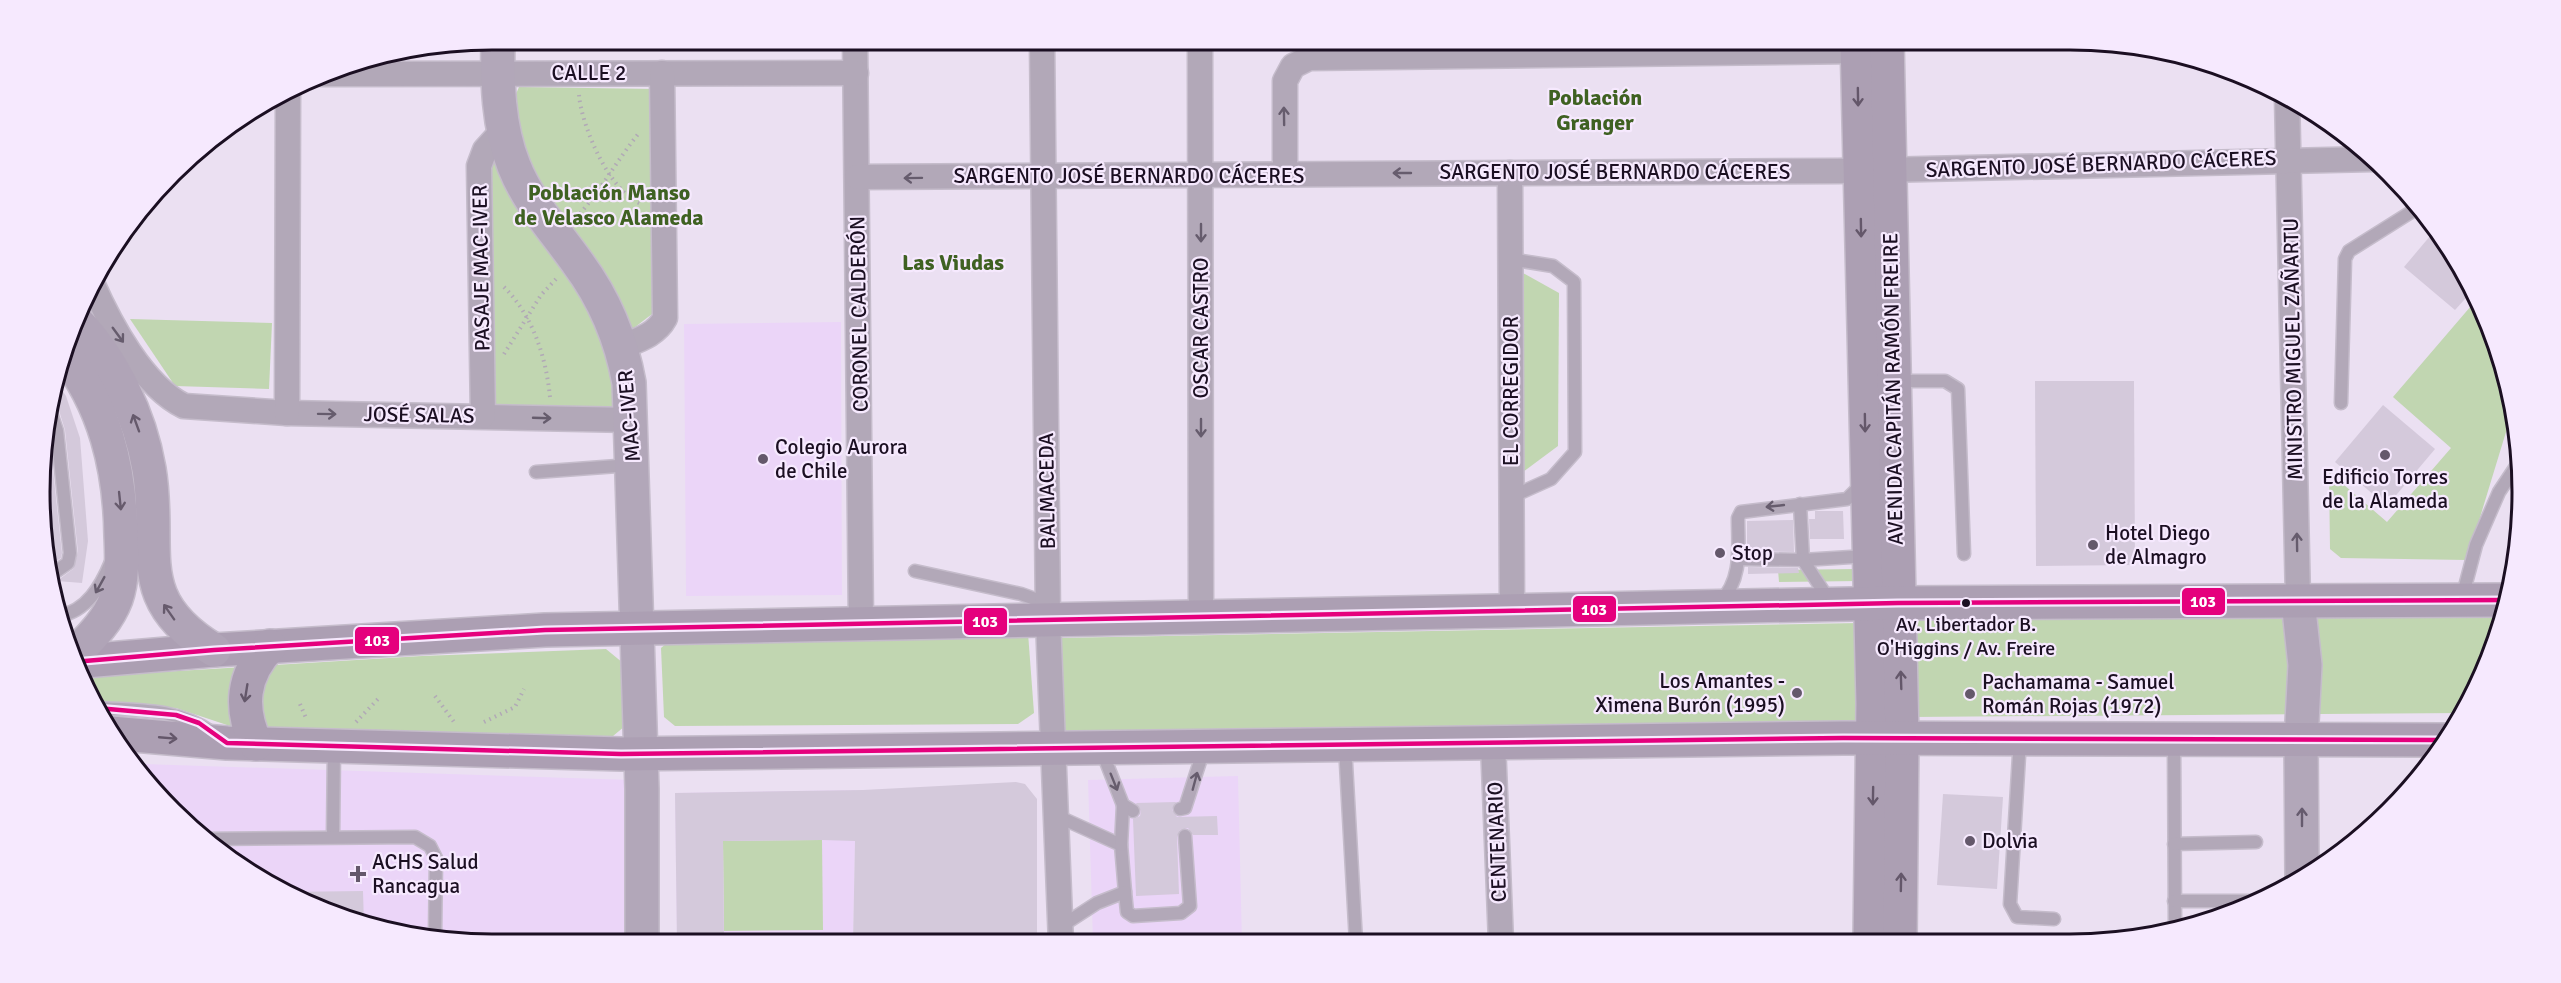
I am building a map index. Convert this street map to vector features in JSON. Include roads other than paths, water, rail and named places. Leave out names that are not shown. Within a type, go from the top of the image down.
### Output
[{"type":"highway","points":[[81,328],[110,368],[132,411],[142,438],[152,488],[153,563],[159,595],[179,625],[214,650]]},
{"type":"highway","points":[[69,362],[86,386],[106,430],[116,470],[121,536],[122,565],[115,600],[101,626],[79,651]]},
{"type":"main road","name":"AVENIDA CAPITÁN RAMÓN FREIRE","points":[[1858,50],[1874,170],[1893,381],[1883,603],[1888,738]]},
{"type":"main road","name":"AVENIDA CAPITÁN RAMÓN FREIRE","points":[[1883,603],[1868,556],[1866,479],[1874,170],[1886,50]]},
{"type":"main road","points":[[82,659],[545,630],[861,624],[1049,612],[1201,617],[1883,603],[2498,600]]},
{"type":"main road","points":[[241,744],[245,717],[245,692],[253,667],[270,646]]},
{"type":"main road","points":[[122,734],[241,744],[334,748],[641,754],[1888,738],[2435,740]]},
{"type":"main road","points":[[1871,934],[1888,738]]},
{"type":"main road","points":[[1888,738],[1900,934]]},
{"type":"street","name":"MAC-IVER","points":[[498,50],[497,74],[504,129],[514,165],[523,183],[603,302],[621,347],[629,383],[632,420],[641,754],[642,934]]},
{"type":"street","name":"CORONEL CALDERÓN","points":[[855,50],[861,624]]},
{"type":"street","name":"BALMACEDA","points":[[1042,50],[1049,612],[1061,934]]},
{"type":"street","name":"OSCAR CASTRO","points":[[1200,50],[1201,617]]},
{"type":"street","points":[[1285,174],[1285,81],[1293,66],[1309,58],[1646,50]]},
{"type":"street","points":[[621,347],[647,336],[661,326],[665,318],[662,73]]},
{"type":"street","name":"CALLE 2","points":[[346,74],[856,73]]},
{"type":"street","points":[[287,413],[288,99]]},
{"type":"street","name":"MINISTRO MIGUEL ZAÑARTU","points":[[2288,108],[2298,601]]},
{"type":"street","name":"PASAJE MAC-IVER","points":[[483,416],[479,166],[485,150],[504,129]]},
{"type":"street","name":"SARGENTO JOSÉ BERNARDO CÁCERES","points":[[857,177],[1874,170],[2289,158],[2361,159]]},
{"type":"street","name":"EL CORREGIDOR","points":[[1510,172],[1512,610]]},
{"type":"street","name":"JOSÉ SALAS","points":[[96,293],[110,324],[161,390],[184,406],[287,413],[632,420]]},
{"type":"street","points":[[2298,601],[2305,665],[2301,741],[2302,867]]},
{"type":"street","name":"CENTENARIO","points":[[1493,743],[1501,934]]},
{"type":"lane","points":[[2341,404],[2345,259],[2349,251],[2412,212]]},
{"type":"lane","points":[[1510,259],[1553,266],[1574,282],[1575,452],[1551,478],[1511,497]]},
{"type":"lane","points":[[1893,381],[1945,381],[1958,389],[1964,554]]},
{"type":"lane","points":[[55,424],[70,553],[68,562],[57,570]]},
{"type":"lane","points":[[536,472],[633,465]]},
{"type":"lane","points":[[2462,600],[2476,545],[2499,492],[2511,473]]},
{"type":"lane","points":[[1716,606],[1727,595],[1733,583],[1739,559],[1738,518],[1742,512],[1846,499],[1866,479]]},
{"type":"lane","points":[[1800,504],[1803,560],[1831,604]]},
{"type":"lane","points":[[67,612],[84,603],[98,591],[121,536]]},
{"type":"lane","points":[[1739,559],[1803,560],[1868,556]]},
{"type":"lane","points":[[915,571],[1021,594],[1049,612]]},
{"type":"lane","points":[[107,709],[158,711],[176,715],[199,723],[241,744]]},
{"type":"lane","points":[[2020,738],[2010,904],[2017,917],[2054,919]]},
{"type":"lane","points":[[2174,738],[2175,920]]},
{"type":"lane","points":[[1345,745],[1356,934]]},
{"type":"lane","points":[[1183,812],[1204,747]]},
{"type":"lane","points":[[333,836],[334,748]]},
{"type":"lane","points":[[1101,748],[1128,808],[1121,845],[1125,892],[1130,915],[1181,914],[1190,906],[1185,836]]},
{"type":"lane","points":[[1057,816],[1121,845]]},
{"type":"lane","points":[[218,839],[415,837],[430,846],[436,858],[438,871],[435,930]]},
{"type":"lane","points":[[2174,844],[2256,842]]},
{"type":"lane","points":[[1062,934],[1097,903],[1125,892]]},
{"type":"lane","points":[[2174,901],[2236,901]]},
{"type":"place","name":"Edificio Torres de la Alameda","points":[[2385,455]]},
{"type":"place","name":"Colegio Aurora de Chile","points":[[763,459]]},
{"type":"place","name":"Hotel Diego de Almagro","points":[[2093,545]]},
{"type":"place","name":"Stop","points":[[1720,553]]},
{"type":"place","name":"Av. Libertador B. O'Higgins / Av. Freire","points":[[1966,603]]},
{"type":"place","name":"Los Amantes - Ximena Burón (1995)","points":[[1797,693]]},
{"type":"place","name":"Pachamama - Samuel Román Rojas (1972)","points":[[1970,694]]},
{"type":"place","name":"Dolvia","points":[[1970,841]]},
{"type":"place","name":"ACHS Salud Rancagua","points":[[358,874]]},
{"type":"district","name":"Población Granger","points":[[1595,110]]},
{"type":"district","name":"Población Manso de Velasco Alameda","points":[[609,204]]},
{"type":"district","name":"Las Viudas","points":[[953,262]]}]
